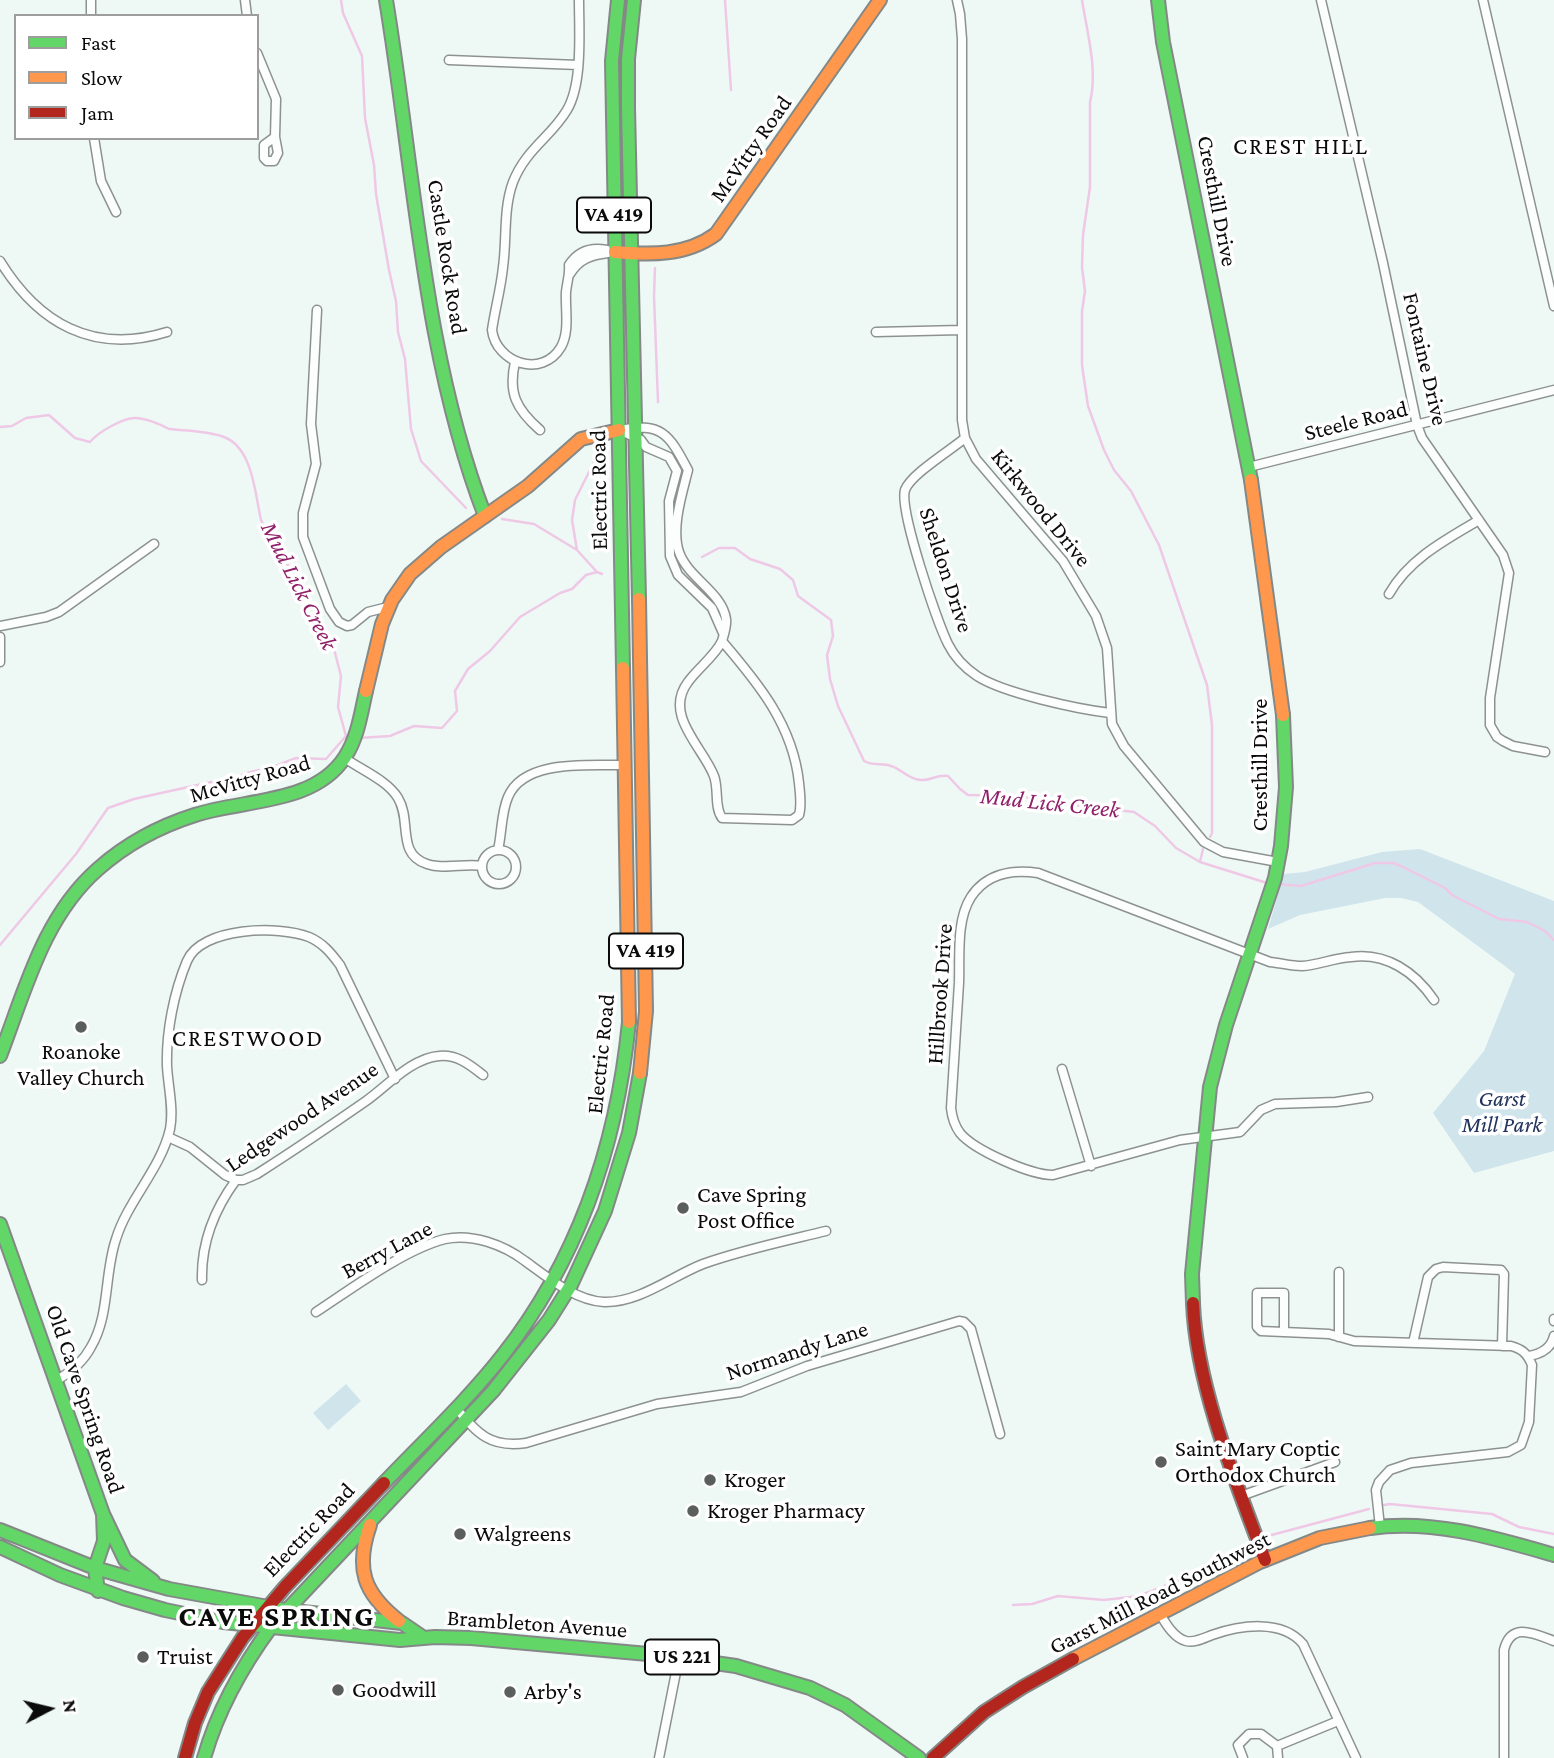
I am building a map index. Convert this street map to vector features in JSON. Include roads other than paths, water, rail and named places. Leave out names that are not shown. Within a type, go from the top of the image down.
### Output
[{"type":"main road","name":"Castle Rock Road","points":[[386,0],[429,295],[468,467],[485,516]]},
{"type":"main road","name":"Electric Road","points":[[185,1758],[195,1721],[209,1690],[227,1657],[265,1606],[456,1408],[516,1339],[574,1244],[602,1173],[611,1140],[624,1080],[630,1012],[612,61],[618,0]]},
{"type":"main road","name":"Electric Road","points":[[204,1758],[229,1690],[269,1629],[526,1353],[568,1289],[594,1237],[618,1175],[636,1106],[644,1045],[646,934],[628,83],[634,0]]},
{"type":"main road","name":"McVitty Road","points":[[615,252],[688,249],[702,245],[716,234],[880,0]]},
{"type":"main road","name":"Cresthill Drive","points":[[1158,0],[1163,42],[1248,467],[1283,709],[1285,814],[1278,862],[1215,1063],[1210,1087],[1192,1274],[1194,1326],[1206,1386],[1241,1496],[1265,1560]]},
{"type":"main road","name":"McVitty Road","points":[[0,1056],[19,1002],[45,943],[67,904],[88,878],[128,847],[168,825],[216,809],[303,790],[329,776],[346,759],[355,739],[377,641],[388,607],[399,588],[419,564],[528,486],[581,439],[619,430]]},
{"type":"main road","name":"Old Cave Spring Road","points":[[0,1224],[103,1514],[104,1541],[95,1568],[98,1591]]},
{"type":"main road","points":[[103,1514],[125,1560],[139,1573],[169,1589]]},
{"type":"main road","points":[[374,1516],[363,1542],[361,1561],[365,1581],[384,1611],[402,1623]]},
{"type":"main road","name":"Garst Mill Road Southwest","points":[[933,1758],[962,1730],[1002,1700],[1226,1578],[1265,1560],[1332,1536],[1380,1527],[1430,1526],[1465,1532],[1554,1555]]},
{"type":"main road","name":"Brambleton Avenue","points":[[0,1530],[95,1568],[169,1589],[285,1610],[402,1623],[421,1636]]},
{"type":"main road","name":"Brambleton Avenue","points":[[0,1547],[98,1591],[166,1610],[250,1626],[400,1640],[421,1636],[725,1663],[788,1681],[844,1705],[919,1758]]},
{"type":"street","points":[[579,0],[578,65],[573,98],[568,109],[530,152],[513,182],[508,200],[504,264],[492,330],[499,350],[515,362],[530,365],[549,359],[561,347],[566,330],[569,265],[574,257],[586,250],[602,248],[615,252]]},
{"type":"street","name":"Kirkwood Drive","points":[[957,0],[962,39],[961,330],[962,420],[965,438],[986,473],[1063,561],[1096,616],[1107,648],[1112,724],[1124,746],[1204,842],[1223,852],[1278,862]]},
{"type":"street","name":"Fontaine Drive","points":[[1321,0],[1422,438],[1503,555],[1509,573],[1490,698],[1490,724],[1497,737],[1503,741],[1513,746],[1545,752]]},
{"type":"street","points":[[1482,0],[1554,306]]},
{"type":"street","points":[[259,58],[276,99],[275,137]]},
{"type":"street","points":[[449,60],[578,65]]},
{"type":"street","points":[[94,140],[101,181],[116,212]]},
{"type":"street","points":[[0,261],[21,292],[58,323],[102,338],[144,338],[167,332]]},
{"type":"street","points":[[317,310],[312,424],[316,464],[303,513],[303,537],[330,609],[339,622],[352,625],[368,612],[388,607]]},
{"type":"street","points":[[876,332],[961,330]]},
{"type":"street","points":[[515,362],[511,383],[516,402],[540,430]]},
{"type":"street","name":"Steele Road","points":[[1248,467],[1554,390]]},
{"type":"street","points":[[619,430],[636,433],[652,427],[661,431],[688,470],[676,537],[678,549],[684,564],[711,593],[726,621],[722,641],[718,649],[684,687],[681,711],[685,730],[714,775],[719,814],[725,819],[795,819],[800,811],[800,800],[796,760],[789,737],[779,716],[756,682],[722,641],[723,633],[712,608],[678,575],[670,556],[669,501],[677,471],[669,457],[646,447],[636,433]]},
{"type":"street","name":"Sheldon Drive","points":[[965,438],[911,481],[904,498],[915,547],[948,645],[966,667],[987,681],[1045,700],[1110,713]]},
{"type":"street","points":[[1389,594],[1412,565],[1479,520]]},
{"type":"street","points":[[0,626],[59,612],[154,544]]},
{"type":"street","points":[[0,638],[0,662]]},
{"type":"street","points":[[346,759],[393,791],[399,799],[404,814],[406,842],[418,860],[433,866],[482,866]]},
{"type":"street","points":[[498,850],[506,801],[513,787],[527,774],[549,768],[626,765]]},
{"type":"street","points":[[498,850],[510,853],[515,859],[516,872],[512,879],[502,885],[490,882],[485,877],[482,866],[487,855],[498,850]]},
{"type":"street","name":"Hillbrook Drive","points":[[1368,1097],[1336,1102],[1275,1104],[1261,1110],[1240,1132],[1180,1140],[1053,1175],[1032,1173],[996,1157],[962,1136],[956,1128],[951,1108],[961,935],[963,919],[971,897],[993,877],[1017,871],[1038,873],[1270,962],[1303,966],[1353,956],[1381,959],[1405,970],[1426,988],[1434,1000]]},
{"type":"street","points":[[57,1380],[77,1366],[97,1336],[116,1239],[122,1222],[168,1137],[172,1116],[167,1056],[174,1007],[190,955],[205,941],[214,937],[249,932],[287,932],[308,936],[325,946],[340,965],[395,1079]]},
{"type":"street","name":"Ledgewood Avenue","points":[[202,1280],[210,1225],[221,1200],[236,1180],[257,1174],[430,1058],[439,1056],[459,1059],[483,1075]]},
{"type":"street","points":[[1062,1069],[1091,1166]]},
{"type":"street","points":[[168,1137],[190,1147],[225,1175],[236,1180]]},
{"type":"street","name":"Berry Lane","points":[[316,1312],[397,1261],[449,1239],[472,1239],[507,1249],[568,1289],[591,1300],[603,1302],[623,1300],[704,1264],[826,1231]]},
{"type":"street","points":[[1413,1343],[1428,1277],[1436,1269],[1455,1268],[1501,1270],[1504,1274],[1502,1346]]},
{"type":"street","points":[[1339,1272],[1339,1337]]},
{"type":"street","points":[[1284,1332],[1284,1293],[1257,1293],[1258,1329],[1284,1332],[1321,1334],[1354,1341],[1502,1346],[1519,1348],[1529,1356],[1532,1365],[1529,1422],[1521,1445],[1508,1452],[1410,1463],[1390,1470],[1379,1482],[1376,1490],[1380,1527]]},
{"type":"street","name":"Normandy Lane","points":[[456,1408],[475,1431],[495,1442],[526,1443],[657,1404],[741,1392],[807,1366],[960,1321],[971,1329],[1000,1434]]},
{"type":"street","points":[[1529,1356],[1544,1351],[1554,1336]]},
{"type":"street","points":[[1241,1496],[1335,1462]]},
{"type":"street","points":[[1160,1614],[1172,1631],[1185,1641],[1199,1640],[1226,1631],[1265,1626],[1290,1632],[1303,1644],[1356,1758]]},
{"type":"street","points":[[1504,1758],[1504,1650],[1508,1639],[1516,1632],[1524,1631],[1554,1641]]},
{"type":"street","points":[[659,1758],[679,1657]]},
{"type":"street","points":[[1277,1746],[1338,1721]]},
{"type":"street","points":[[1243,1758],[1238,1745],[1249,1734],[1261,1734],[1277,1746],[1278,1758]]},
{"type":"waterway","points":[[341,0],[343,13],[362,56],[365,118],[396,301],[398,332],[405,359],[411,429],[421,461],[466,508]]},
{"type":"waterway","points":[[725,0],[731,90]]},
{"type":"waterway","points":[[1082,0],[1093,77],[1090,102],[1090,187],[1083,235],[1082,267],[1085,291],[1082,311],[1082,365],[1088,406],[1114,470],[1131,491],[1159,545],[1207,685],[1212,725],[1210,837]]},
{"type":"waterway","points":[[655,268],[658,402]]},
{"type":"waterway","name":"Mud Lick Creek","points":[[0,427],[12,426],[26,418],[49,415],[75,438],[90,442],[111,426],[135,418],[169,429],[218,435],[234,443],[247,461],[261,520],[274,546],[302,584],[334,649],[341,676],[338,707],[346,736]]},
{"type":"waterway","points":[[577,550],[572,520],[575,500],[604,442]]},
{"type":"waterway","points":[[502,519],[534,524],[577,550],[597,572]]},
{"type":"waterway","name":"Mud Lick Creek","points":[[702,557],[719,548],[735,548],[750,559],[780,569],[793,580],[798,596],[831,620],[833,636],[827,655],[830,679],[838,706],[864,761],[891,766],[917,780],[948,776],[968,795],[1024,796],[1034,800],[1057,800],[1066,804],[1134,812],[1155,826],[1176,848],[1200,862],[1267,883]]},
{"type":"waterway","name":"Mud Lick Creek","points":[[359,738],[390,736],[414,726],[442,728],[457,711],[455,691],[468,669],[490,651],[520,617],[560,593],[572,589],[586,575],[597,572],[602,574]]},
{"type":"waterway","points":[[273,767],[296,758],[326,759],[346,736]]},
{"type":"waterway","points":[[0,945],[76,854],[108,808],[134,799],[211,782],[229,787],[243,774],[259,770]]},
{"type":"waterway","points":[[1200,862],[1203,849]]},
{"type":"waterway","name":"Mud Lick Creek","points":[[1277,884],[1301,886],[1375,863],[1393,863],[1445,888],[1452,895],[1499,919],[1527,922],[1545,931],[1554,940]]},
{"type":"waterway","points":[[1384,1505],[1492,1514],[1519,1527],[1554,1534]]},
{"type":"waterway","points":[[1264,1537],[1369,1509]]},
{"type":"waterway","points":[[1013,1605],[1032,1604],[1058,1596],[1104,1600],[1139,1596],[1223,1563],[1251,1545]]},
{"type":"place","name":"Roanoke Valley Church","points":[[81,1027]]},
{"type":"place","name":"Cave Spring Post Office","points":[[683,1208]]},
{"type":"place","name":"Saint Mary Coptic Orthodox Church","points":[[1161,1462]]},
{"type":"place","name":"Kroger","points":[[710,1480]]},
{"type":"place","name":"Kroger Pharmacy","points":[[693,1511]]},
{"type":"place","name":"Walgreens","points":[[460,1534]]},
{"type":"place","name":"Truist","points":[[143,1657]]},
{"type":"place","name":"Goodwill","points":[[338,1690]]},
{"type":"place","name":"Arby's","points":[[510,1692]]},
{"type":"district","name":"CREST HILL","points":[[1301,147]]},
{"type":"district","name":"CRESTWOOD","points":[[248,1039]]},
{"type":"district","name":"CAVE SPRING","points":[[277,1617]]},
{"type":"park label","name":"Garst Mill Park","points":[[1502,1112]]}]
